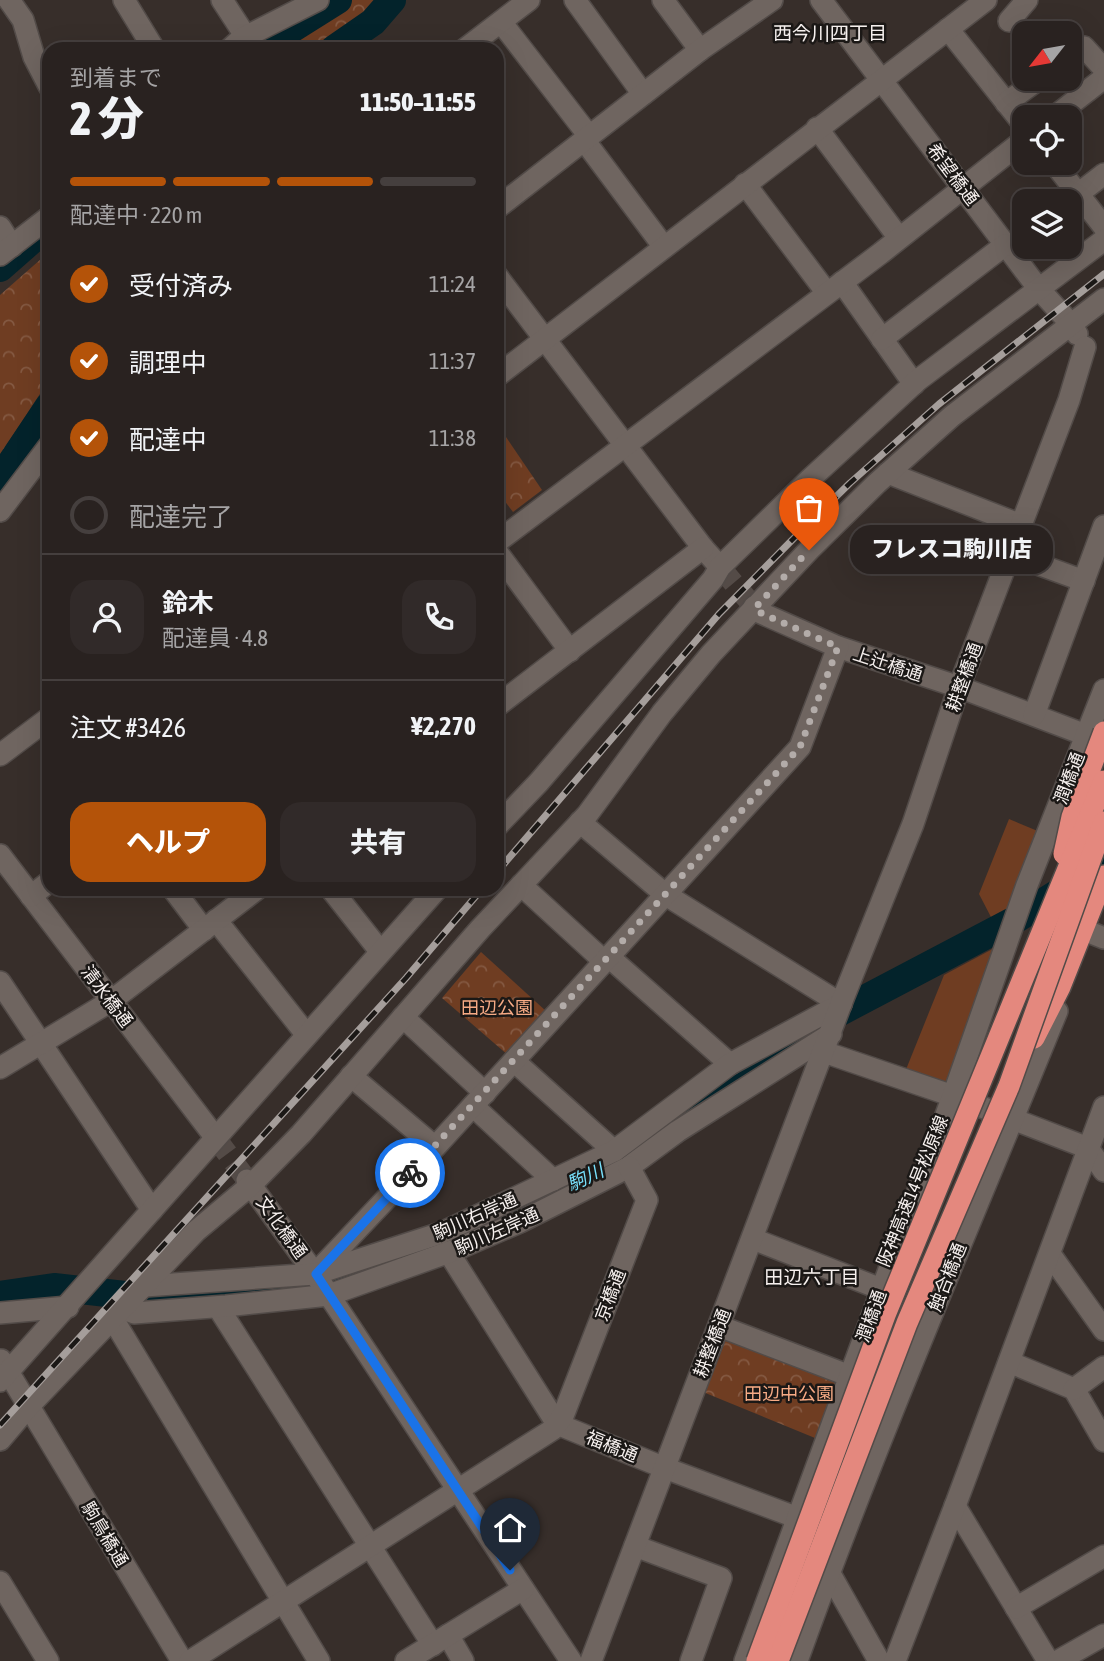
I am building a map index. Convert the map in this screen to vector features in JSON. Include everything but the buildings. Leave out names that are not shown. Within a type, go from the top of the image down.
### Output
[{"type":"highway","points":[[1051,914],[1072,817],[1098,736]]},
{"type":"highway","name":"阪神高速14号松原線","points":[[757,1661],[885,1315],[1104,781]]},
{"type":"highway","points":[[778,1661],[907,1323],[1009,1086],[1104,822]]},
{"type":"highway","points":[[1009,1086],[1060,987],[1104,876]]},
{"type":"street","points":[[9,0],[23,20],[34,57],[42,72]]},
{"type":"street","points":[[124,0],[151,42]]},
{"type":"street","points":[[222,0],[238,42]]},
{"type":"street","points":[[240,42],[316,0]]},
{"type":"street","points":[[474,42],[529,0]]},
{"type":"street","points":[[575,0],[643,94]]},
{"type":"street","points":[[663,0],[700,50]]},
{"type":"street","points":[[504,203],[700,50],[772,0]]},
{"type":"street","name":"希望橋通","points":[[821,0],[1038,288],[1095,351]]},
{"type":"street","points":[[504,371],[986,0]]},
{"type":"street","points":[[1009,21],[1027,0]]},
{"type":"street","points":[[500,22],[664,247]]},
{"type":"street","points":[[948,29],[1012,110]]},
{"type":"street","points":[[1082,48],[1084,47],[1104,69]]},
{"type":"street","points":[[1070,105],[1104,79]]},
{"type":"street","points":[[1006,103],[1022,91]]},
{"type":"street","points":[[817,128],[899,238]]},
{"type":"street","points":[[504,537],[1012,149]]},
{"type":"street","points":[[1082,191],[1104,174]]},
{"type":"street","points":[[1063,175],[1074,189]]},
{"type":"street","points":[[745,184],[883,339],[914,384]]},
{"type":"street","points":[[1082,199],[1104,227]]},
{"type":"street","points":[[0,228],[6,251],[42,223]]},
{"type":"street","points":[[504,819],[539,782],[713,579],[720,567],[809,480],[914,384],[1104,240]]},
{"type":"street","points":[[883,339],[1005,244]]},
{"type":"street","points":[[504,285],[720,567]]},
{"type":"street","points":[[0,1440],[28,1407],[196,1231],[301,1134],[580,822],[662,713],[711,654],[809,550],[888,473],[952,416],[1104,299]]},
{"type":"street","name":"耕整橋通","points":[[591,1661],[841,1004],[913,824],[959,687],[1069,400],[1095,351]]},
{"type":"street","points":[[0,511],[42,455]]},
{"type":"street","points":[[888,473],[1021,525]]},
{"type":"street","points":[[1034,715],[1104,526]]},
{"type":"street","points":[[504,701],[704,548]]},
{"type":"street","points":[[1010,554],[1084,581]]},
{"type":"street","points":[[504,561],[570,651]]},
{"type":"street","name":"上辻橋通","points":[[755,607],[761,613],[838,647],[1098,736]]},
{"type":"street","points":[[322,1283],[435,1147],[800,747],[838,647]]},
{"type":"street","name":"潤橋通","points":[[745,1661],[1020,906],[1098,736],[1104,690]]},
{"type":"street","points":[[0,755],[42,723]]},
{"type":"street","points":[[580,822],[666,895],[841,1004]]},
{"type":"street","name":"清水橋通","points":[[0,855],[215,1137]]},
{"type":"street","points":[[521,885],[730,1064]]},
{"type":"street","points":[[31,896],[42,887]]},
{"type":"street","name":"触合橋通","points":[[797,1661],[829,1572],[949,1270],[1096,935],[1104,895]]},
{"type":"street","points":[[180,896],[210,925],[306,1034]]},
{"type":"street","points":[[0,1068],[111,1001],[248,896]]},
{"type":"street","points":[[337,896],[380,951]]},
{"type":"street","points":[[3,1371],[78,1295],[380,951],[422,896]]},
{"type":"street","points":[[0,982],[152,1210]]},
{"type":"street","name":"駒川右岸通","points":[[145,1286],[322,1283],[441,1233],[614,1151],[730,1064],[841,1004]]},
{"type":"street","points":[[403,1017],[553,1180]]},
{"type":"street","points":[[830,1037],[953,1096],[1088,1148],[1104,1171]]},
{"type":"street","name":"駒川左岸通","points":[[121,1311],[134,1313],[218,1307],[449,1253],[520,1222],[629,1167],[678,1131],[830,1037]]},
{"type":"street","points":[[514,1061],[614,1151]]},
{"type":"street","points":[[351,1076],[435,1147]]},
{"type":"street","points":[[895,1661],[1104,1107]]},
{"type":"street","name":"京橋通","points":[[557,1424],[563,1416],[647,1200],[629,1167]]},
{"type":"street","name":"文化橋通","points":[[249,1182],[322,1283],[571,1661]]},
{"type":"street","points":[[752,1239],[881,1289]]},
{"type":"street","points":[[190,1661],[370,1548],[552,1430],[557,1424],[449,1253]]},
{"type":"street","points":[[1050,1254],[1104,1330]]},
{"type":"street","points":[[0,1313],[78,1295]]},
{"type":"street","points":[[218,1307],[370,1548],[441,1640],[463,1661]]},
{"type":"street","points":[[121,1311],[283,1602],[319,1661]]},
{"type":"street","points":[[719,1326],[850,1376]]},
{"type":"street","points":[[1009,1362],[1074,1389],[1104,1441]]},
{"type":"street","points":[[1074,1389],[1104,1367]]},
{"type":"street","name":"駒鳥橋通","points":[[3,1371],[28,1407],[182,1661]]},
{"type":"street","name":"福橋通","points":[[557,1424],[798,1518]]},
{"type":"street","points":[[955,1506],[1048,1661]]},
{"type":"street","points":[[798,1518],[879,1661]]},
{"type":"street","points":[[635,1546],[721,1578],[691,1661]]},
{"type":"street","points":[[1016,1608],[1104,1556]]},
{"type":"street","points":[[0,1582],[48,1661]]},
{"type":"street","points":[[406,1661],[523,1589]]},
{"type":"street","points":[[1058,1661],[1104,1635]]},
{"type":"green space","points":[[340,0],[380,0],[358,23],[331,42],[281,42],[316,20]]},
{"type":"green space","points":[[42,258],[42,391],[0,455],[0,295]]},
{"type":"green space","points":[[506,437],[542,490],[513,512],[504,500]]},
{"type":"green space","points":[[1009,819],[1040,832],[1011,908],[992,919],[979,894]]},
{"type":"green space","points":[[1000,945],[949,1088],[905,1072],[944,975]]},
{"type":"green space","name":"田辺公園","points":[[481,952],[547,1012],[509,1056],[442,998]]},
{"type":"green space","name":"田辺中公園","points":[[723,1338],[838,1377],[815,1438],[703,1392]]},
{"type":"waterway","points":[[271,42],[338,0]]},
{"type":"waterway","points":[[344,42],[373,22],[392,0]]},
{"type":"waterway","points":[[0,268],[33,239]]},
{"type":"waterway","points":[[0,479],[42,416]]},
{"type":"waterway","name":"駒川","points":[[413,1253],[448,1241],[621,1160],[676,1115],[823,1021],[1015,920],[1104,864]]},
{"type":"waterway","name":"駒川","points":[[0,1295],[54,1287],[151,1298],[218,1291],[262,1291],[305,1286],[341,1276]]},
{"type":"tunnel","points":[[720,567],[754,607]]},
{"type":"tunnel","points":[[215,1137],[247,1180]]},
{"type":"railway","points":[[504,864],[719,614],[802,530],[850,483],[939,404],[1104,274]]},
{"type":"railway","points":[[0,1425],[406,978],[476,896]]},
{"type":"way so far","points":[[410,1173],[800,747],[838,647],[755,608],[809,550]]},
{"type":"place","name":"フレスコ駒川店","points":[[809,550]]},
{"type":"district","name":"西今川四丁目","points":[[830,33]]},
{"type":"district","name":"田辺六丁目","points":[[812,1277]]},
{"type":"route","points":[[410,1173],[316,1274],[510,1570]]}]
